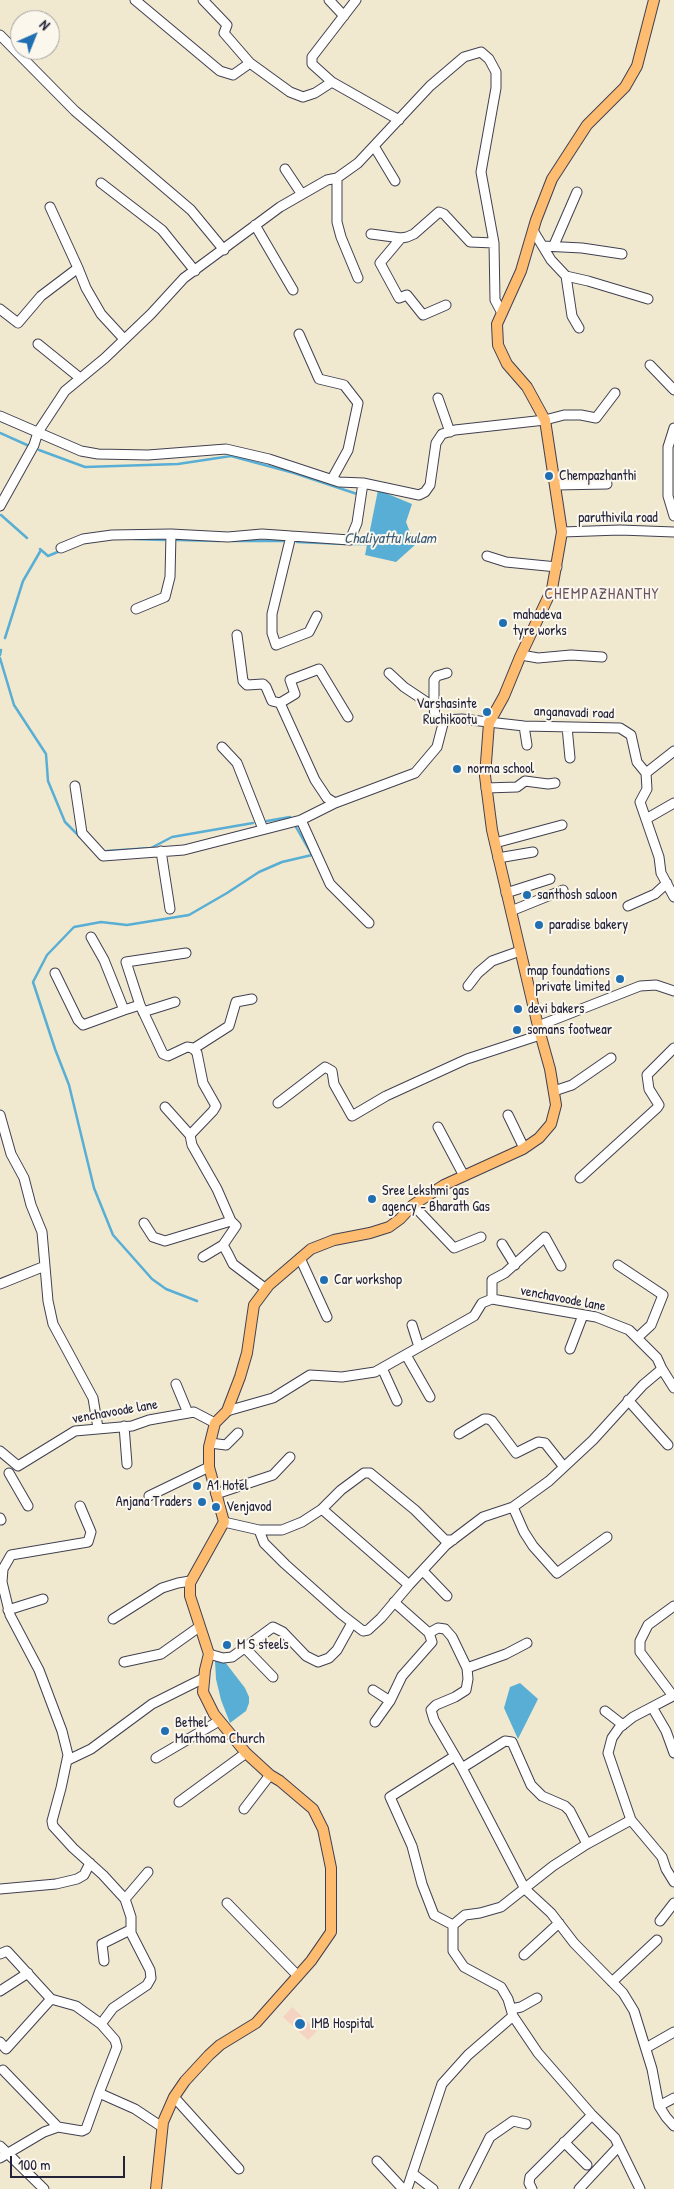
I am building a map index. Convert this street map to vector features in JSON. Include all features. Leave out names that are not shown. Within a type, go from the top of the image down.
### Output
[{"type":"main road","points":[[156,2189],[162,2126],[174,2097],[185,2080],[220,2045],[256,2023],[298,1976],[331,1932],[331,1868],[324,1829],[313,1809],[246,1753],[219,1721],[203,1692],[209,1654],[190,1596],[190,1581],[224,1522],[210,1467],[210,1443],[215,1423],[227,1411],[247,1353],[254,1305],[266,1289],[311,1249],[334,1240],[389,1227],[414,1205],[444,1185],[524,1148],[539,1138],[551,1124],[556,1105],[550,1069],[539,1031],[498,858],[486,788],[486,745],[489,723],[504,696],[552,589],[562,532],[545,420],[527,387],[507,364],[498,345],[497,324],[522,272],[536,220],[552,179],[587,125],[625,87],[637,66],[654,0]]},
{"type":"street","points":[[135,0],[220,71],[233,75],[250,63]]},
{"type":"street","points":[[203,0],[227,25],[224,33],[250,63],[290,92],[303,96],[315,93],[332,82]]},
{"type":"street","points":[[329,0],[344,16]]},
{"type":"street","points":[[356,0],[312,57],[312,64],[332,82],[399,120]]},
{"type":"street","points":[[0,35],[75,112],[192,210],[224,250]]},
{"type":"street","points":[[0,506],[34,445],[38,432],[65,391],[105,358],[157,308],[184,278],[224,250],[255,224],[301,193],[327,180],[337,178],[358,163],[430,86],[464,57],[481,52],[489,59],[496,72],[496,88],[481,172],[494,243],[495,300],[502,313]]},
{"type":"street","points":[[374,146],[395,180]]},
{"type":"street","points":[[285,169],[301,193]]},
{"type":"street","points":[[337,178],[337,222],[341,237],[358,278]]},
{"type":"street","points":[[102,183],[162,230],[195,271]]},
{"type":"street","points":[[554,245],[577,192]]},
{"type":"street","points":[[50,207],[86,288],[102,314],[124,339]]},
{"type":"street","points":[[371,234],[401,238],[414,234],[439,212],[444,214],[470,242],[494,243]]},
{"type":"street","points":[[255,224],[293,290]]},
{"type":"street","points":[[534,232],[558,269],[566,276],[648,299]]},
{"type":"street","points":[[401,238],[380,263],[399,298],[407,295],[423,315],[446,305]]},
{"type":"street","points":[[543,246],[554,245],[622,254]]},
{"type":"street","points":[[0,309],[18,323],[41,296],[78,268]]},
{"type":"street","points":[[566,276],[572,316],[579,328]]},
{"type":"street","points":[[299,334],[319,379],[344,385],[358,403],[348,450],[332,479]]},
{"type":"street","points":[[38,344],[80,378]]},
{"type":"street","points":[[650,365],[674,390]]},
{"type":"street","points":[[0,416],[81,451],[98,454],[148,455],[226,449],[269,459],[332,479],[363,483],[419,495],[425,492],[430,485],[436,443],[442,434],[545,420],[564,415],[581,415],[596,418],[615,393]]},
{"type":"street","points":[[438,398],[450,432]]},
{"type":"street","points":[[674,428],[668,447],[668,496],[674,516]]},
{"type":"street","points":[[61,548],[95,536],[171,534],[228,537],[262,534],[339,541],[350,540],[357,523],[363,483]]},
{"type":"street","points":[[556,485],[607,484]]},
{"type":"street","name":"paruthivila road","points":[[562,532],[620,530],[674,532]]},
{"type":"street","points":[[136,609],[165,597],[170,577],[171,534]]},
{"type":"street","points":[[291,536],[272,614],[272,628],[276,645],[309,632],[317,616]]},
{"type":"street","points":[[487,556],[506,562],[557,567]]},
{"type":"street","points":[[237,635],[243,681],[248,685],[263,684],[272,701],[280,703],[295,694],[290,680],[319,670],[348,717]]},
{"type":"street","points":[[521,655],[538,658],[571,655],[602,657]]},
{"type":"street","points":[[388,673],[404,687],[434,707]]},
{"type":"street","points":[[75,786],[82,833],[103,856],[184,850],[301,820],[335,804],[415,773],[437,747],[444,720],[435,717],[434,680],[437,676],[447,673]]},
{"type":"street","points":[[280,703],[315,780],[327,798],[335,804]]},
{"type":"street","name":"anganavadi road","points":[[444,720],[462,719],[524,726],[620,728],[631,735],[637,762],[646,773]]},
{"type":"street","points":[[524,726],[527,745]]},
{"type":"street","points":[[567,726],[570,758]]},
{"type":"street","points":[[222,747],[237,763],[263,829]]},
{"type":"street","points":[[674,751],[646,773],[647,789],[640,802],[659,857],[662,873],[674,897]]},
{"type":"street","points":[[486,788],[517,787],[525,781],[555,783]]},
{"type":"street","points":[[646,820],[674,803]]},
{"type":"street","points":[[301,820],[330,884],[369,922]]},
{"type":"street","points":[[495,842],[562,825]]},
{"type":"street","points":[[161,851],[170,910]]},
{"type":"street","points":[[498,858],[533,852]]},
{"type":"street","points":[[506,893],[550,879]]},
{"type":"street","points":[[628,906],[655,894],[667,883]]},
{"type":"street","points":[[511,911],[563,890]]},
{"type":"street","points":[[91,937],[104,960],[124,1010]]},
{"type":"street","points":[[468,986],[478,973],[492,961],[520,951]]},
{"type":"street","points":[[186,953],[126,962],[141,1009],[163,1054],[168,1056],[187,1047],[194,1049],[229,1026],[236,1002],[252,999]]},
{"type":"street","points":[[55,973],[78,1020],[83,1025],[124,1010],[141,1009],[175,1002]]},
{"type":"street","points":[[278,1103],[325,1067],[332,1071],[334,1084],[352,1116],[386,1096],[467,1058],[539,1031],[640,986],[656,985],[674,990]]},
{"type":"street","points":[[580,1178],[657,1108],[658,1105],[649,1089],[647,1075],[674,1048]]},
{"type":"street","points":[[190,1135],[216,1106],[203,1082],[194,1049]]},
{"type":"street","points":[[554,1091],[572,1085],[611,1058]]},
{"type":"street","points":[[165,1107],[190,1135],[192,1145],[218,1189],[231,1221],[236,1226],[223,1245],[203,1257]]},
{"type":"street","points":[[0,1115],[11,1154],[24,1178],[31,1205],[42,1232],[48,1301],[53,1324],[93,1398],[98,1428]]},
{"type":"street","points":[[508,1115],[524,1148]]},
{"type":"street","points":[[438,1127],[464,1176]]},
{"type":"street","points":[[414,1205],[454,1248],[481,1236]]},
{"type":"street","points":[[144,1223],[153,1237],[165,1241],[231,1221]]},
{"type":"street","points":[[227,1411],[273,1398],[310,1375],[342,1377],[375,1372],[474,1316],[482,1303],[492,1299],[492,1280],[515,1265],[545,1237],[561,1266]]},
{"type":"street","points":[[502,1244],[515,1265]]},
{"type":"street","points":[[223,1245],[233,1264],[266,1289]]},
{"type":"street","points":[[300,1258],[327,1317]]},
{"type":"street","points":[[618,1264],[663,1295],[651,1325],[637,1338]]},
{"type":"street","points":[[0,1284],[45,1266]]},
{"type":"street","name":"venchavoode lane","points":[[492,1299],[596,1317],[629,1330],[657,1358],[674,1388]]},
{"type":"street","points":[[570,1349],[584,1315]]},
{"type":"street","points":[[412,1325],[418,1347]]},
{"type":"street","points":[[406,1354],[430,1398]]},
{"type":"street","points":[[382,1368],[397,1401]]},
{"type":"street","points":[[259,1530],[264,1543],[285,1564],[352,1623],[363,1631],[368,1630],[453,1540],[484,1517],[514,1507],[549,1481],[593,1440],[628,1400],[662,1369]]},
{"type":"street","points":[[176,1384],[188,1413],[194,1412],[215,1423]]},
{"type":"street","points":[[628,1400],[668,1445]]},
{"type":"street","name":"venchavoode lane","points":[[0,1481],[18,1466],[75,1431],[124,1426],[188,1413]]},
{"type":"street","points":[[460,1434],[484,1419],[488,1419],[492,1421],[516,1453],[538,1442],[546,1443],[564,1467]]},
{"type":"street","points":[[124,1426],[127,1464]]},
{"type":"street","points":[[210,1443],[226,1445],[238,1433]]},
{"type":"street","points":[[0,1451],[18,1466]]},
{"type":"street","points":[[216,1494],[272,1475],[290,1456]]},
{"type":"street","points":[[149,1496],[210,1467]]},
{"type":"street","points":[[224,1522],[259,1530],[282,1530],[302,1522],[322,1509],[348,1484],[364,1473],[370,1473],[415,1510],[445,1540],[453,1540]]},
{"type":"street","points":[[8,1474],[28,1506]]},
{"type":"street","points":[[80,1506],[90,1532],[88,1542],[11,1556],[3,1569],[2,1582],[8,1610],[39,1670],[62,1731],[68,1760],[52,1826],[58,1834],[107,1878],[124,1899],[131,1917],[130,1930],[150,1970],[151,1978],[147,1985],[113,2008],[101,2024]]},
{"type":"street","points":[[514,1507],[524,1532],[533,1546],[557,1573],[607,1537]]},
{"type":"street","points":[[322,1509],[409,1586]]},
{"type":"street","points":[[423,1570],[447,1596]]},
{"type":"street","points":[[113,1619],[162,1588],[190,1581]]},
{"type":"street","points":[[8,1610],[43,1599]]},
{"type":"street","points":[[375,1722],[390,1701],[402,1676],[432,1642],[429,1633],[394,1602]]},
{"type":"street","points":[[674,1606],[648,1625],[640,1640],[640,1652],[674,1696],[623,1725],[612,1738],[608,1753],[631,1820],[662,1858],[674,1882]]},
{"type":"street","points":[[209,1654],[224,1658],[232,1657],[273,1627],[282,1632],[306,1656],[318,1662],[329,1658],[337,1650],[352,1623]]},
{"type":"street","points":[[124,1662],[161,1654],[200,1627]]},
{"type":"street","points":[[429,1633],[438,1628],[445,1629],[457,1646],[467,1668],[468,1679],[466,1690],[436,1705],[431,1710],[434,1720],[462,1768],[525,1889],[552,1914],[574,1943],[624,1993],[634,2010],[646,2048],[659,2106],[666,2118],[674,2126]]},
{"type":"street","points":[[467,1668],[506,1654],[527,1643]]},
{"type":"street","points":[[245,1648],[273,1678]]},
{"type":"street","points":[[68,1760],[90,1749],[152,1704],[204,1678]]},
{"type":"street","points":[[373,1690],[390,1701]]},
{"type":"street","points":[[652,1707],[666,1731],[674,1753]]},
{"type":"street","points":[[605,1711],[623,1725]]},
{"type":"street","points":[[156,1758],[219,1721]]},
{"type":"street","points":[[462,1768],[505,1741],[512,1742],[530,1786],[542,1796],[564,1806],[570,1811],[587,1844]]},
{"type":"street","points":[[179,1802],[246,1753]]},
{"type":"street","points":[[452,1925],[434,1915],[422,1884],[412,1846],[390,1797],[455,1756]]},
{"type":"street","points":[[244,1809],[270,1775]]},
{"type":"street","points":[[452,1925],[465,1915],[501,1907],[525,1889],[537,1877],[587,1844],[631,1820]]},
{"type":"street","points":[[0,1889],[56,1884],[77,1879],[84,1875],[90,1863]]},
{"type":"street","points":[[124,1899],[148,1872]]},
{"type":"street","points":[[228,1903],[298,1976]]},
{"type":"street","points":[[660,1921],[674,1903]]},
{"type":"street","points":[[524,1955],[559,1923]]},
{"type":"street","points":[[452,1925],[453,1951],[464,1966],[501,1987],[508,1999],[512,2013],[538,2053],[592,2115],[611,2132],[640,2189]]},
{"type":"street","points":[[104,1960],[102,1944],[130,1930]]},
{"type":"street","points":[[612,1982],[657,1940]]},
{"type":"street","points":[[0,1954],[7,1951],[51,1998],[76,2006],[101,2024],[115,2040],[117,2047],[86,2129],[82,2131],[58,2127],[44,2132],[4,2156]]},
{"type":"street","points":[[0,1992],[28,1973]]},
{"type":"street","points":[[2,2049],[51,1998]]},
{"type":"street","points":[[407,2189],[442,2084],[468,2054],[512,2013],[537,1998]]},
{"type":"street","points":[[646,2048],[674,2032]]},
{"type":"street","points":[[2,2070],[58,2127]]},
{"type":"street","points":[[100,2093],[135,2109],[162,2126]]},
{"type":"street","points":[[174,2097],[239,2168]]},
{"type":"street","points":[[659,2106],[674,2098]]},
{"type":"street","points":[[532,2189],[529,2183],[530,2177],[592,2115]]},
{"type":"street","points":[[464,2189],[490,2137],[513,2122],[526,2124]]},
{"type":"street","points":[[564,2142],[587,2165]]},
{"type":"street","points":[[0,2146],[4,2156],[44,2189]]},
{"type":"street","points":[[579,2189],[619,2146]]},
{"type":"street","points":[[377,2161],[403,2189]]},
{"type":"street","points":[[412,2173],[433,2189]]},
{"type":"shaded area","name":"IMB Hospital","points":[[292,2007],[317,2031],[308,2040],[283,2017]]},
{"type":"water","name":"Chaliyattu kulam","points":[[378,490],[412,504],[406,522],[415,545],[396,562],[365,555]]},
{"type":"water","points":[[215,1661],[225,1662],[245,1688],[249,1697],[246,1711],[230,1723],[221,1700],[216,1679]]},
{"type":"water","points":[[520,1683],[538,1699],[518,1739],[504,1708],[510,1687]]},
{"type":"waterway","points":[[0,433],[27,445]]},
{"type":"waterway","points":[[39,450],[85,467],[178,464],[231,456],[294,473],[360,495]]},
{"type":"waterway","points":[[1,515],[27,538]]},
{"type":"waterway","points":[[134,539],[164,540]]},
{"type":"waterway","points":[[177,540],[220,541]]},
{"type":"waterway","points":[[233,541],[284,541]]},
{"type":"waterway","points":[[297,542],[345,544]]},
{"type":"waterway","points":[[350,544],[370,544]]},
{"type":"waterway","points":[[40,549],[48,556],[60,551]]},
{"type":"waterway","points":[[5,638],[23,581],[41,550]]},
{"type":"waterway","points":[[0,655],[1,650]]},
{"type":"waterway","points":[[0,658],[14,705],[46,754],[48,781],[65,822],[80,837]]},
{"type":"waterway","points":[[267,821],[290,817]]},
{"type":"waterway","points":[[107,851],[151,848],[172,837],[253,823]]},
{"type":"waterway","points":[[197,1301],[166,1289],[152,1279],[113,1235],[94,1188],[69,1085],[33,982],[47,955],[74,927],[101,922],[127,925],[189,915],[259,872],[282,862],[312,855],[296,827]]},
{"type":"place","name":"Chempazhanthi","points":[[549,476]]},
{"type":"place","name":"mahadeva tyre works","points":[[503,623]]},
{"type":"place","name":"Varshasinte Ruchikootu","points":[[487,712]]},
{"type":"place","name":"norma school","points":[[457,769]]},
{"type":"place","name":"santhosh saloon","points":[[527,895]]},
{"type":"place","name":"paradise bakery","points":[[539,925]]},
{"type":"place","name":"map foundations private limited","points":[[620,979]]},
{"type":"place","name":"devi bakers","points":[[518,1009]]},
{"type":"place","name":"somans footwear","points":[[517,1030]]},
{"type":"place","name":"Sree Lekshmi gas agency - Bharath Gas","points":[[372,1199]]},
{"type":"place","name":"Car workshop","points":[[324,1280]]},
{"type":"place","name":"A1 Hotel","points":[[197,1486]]},
{"type":"place","name":"Anjana Traders","points":[[202,1502]]},
{"type":"place","name":"Venjavod","points":[[216,1507]]},
{"type":"place","name":"M S steels","points":[[227,1645]]},
{"type":"place","name":"Bethel Marthoma Church","points":[[165,1731]]},
{"type":"place","name":"IMB Hospital","points":[[300,2024]]},
{"type":"district","name":"CHEMPAZHANTHY","points":[[602,595]]}]
